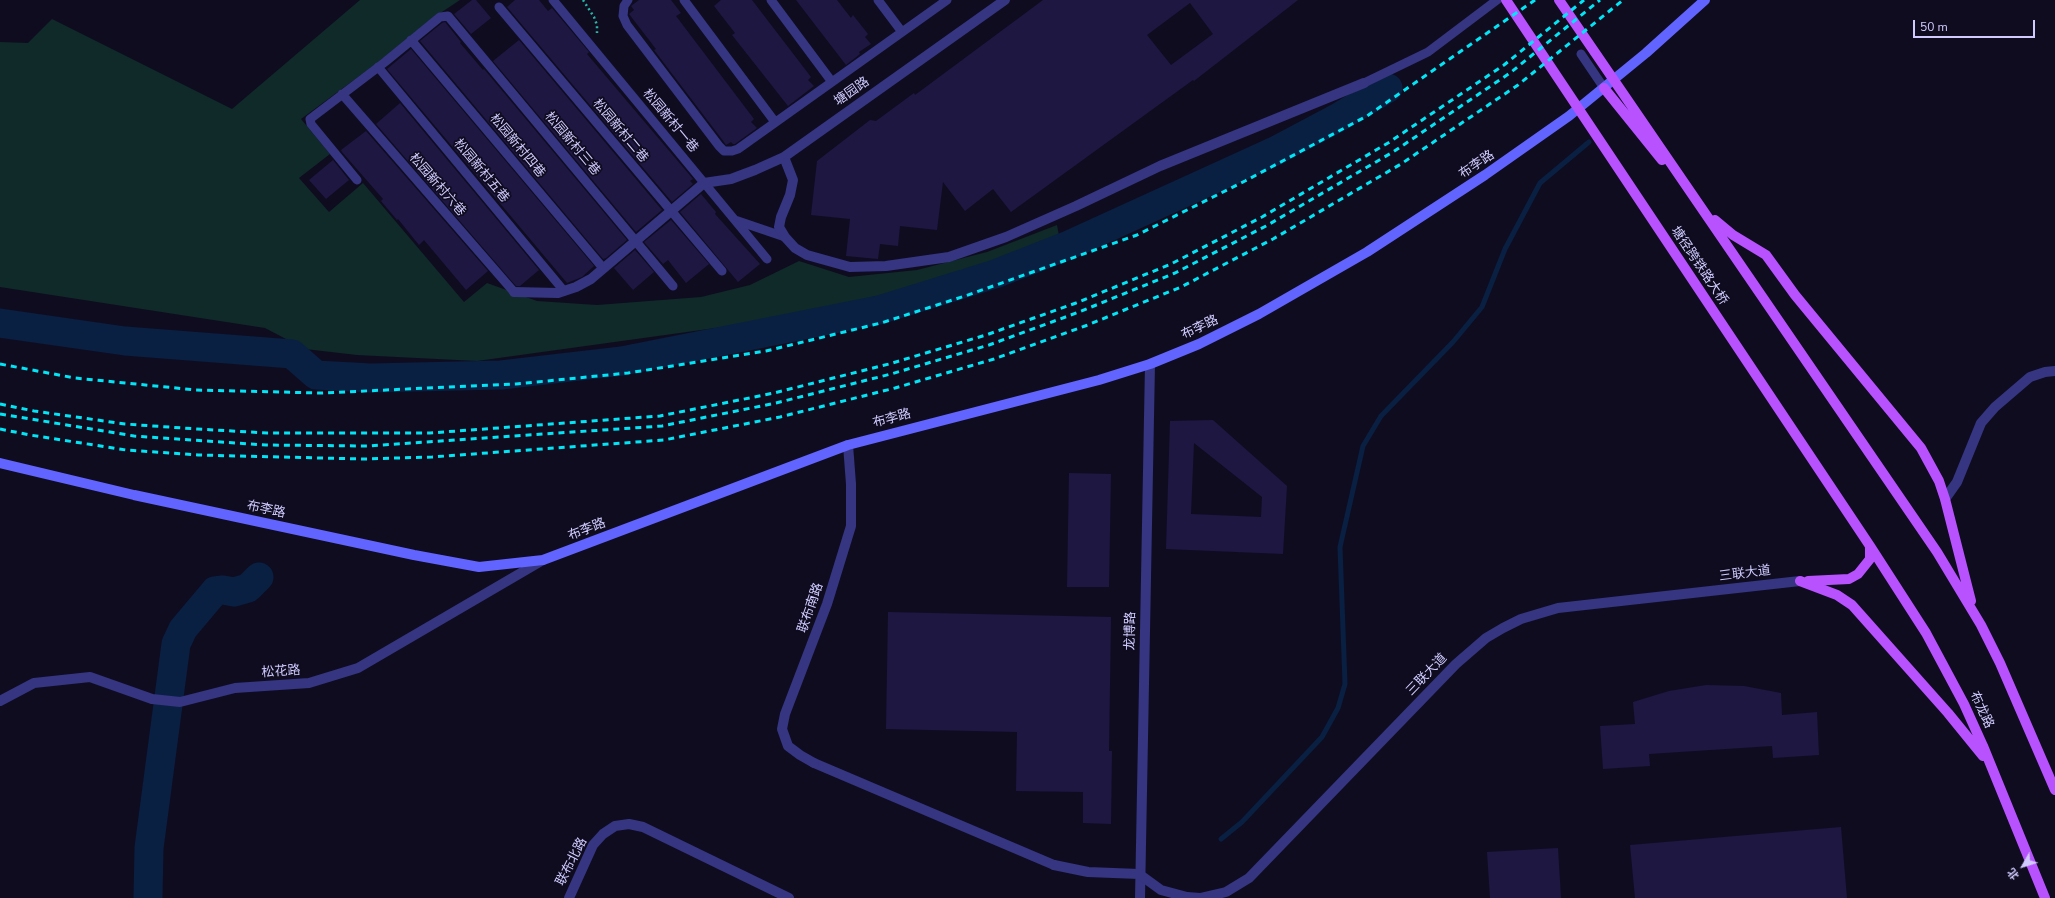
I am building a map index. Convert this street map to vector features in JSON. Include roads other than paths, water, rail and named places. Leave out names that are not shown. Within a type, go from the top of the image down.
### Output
[{"type":"main road","name":"塘径跨铁路大桥","points":[[1506,0],[1870,546]]},
{"type":"main road","points":[[1559,0],[1937,552],[1981,625],[2018,702],[2055,790]]},
{"type":"main road","name":"布李路","points":[[0,464],[142,497],[479,567],[543,560],[848,445],[914,427],[1046,395],[1150,364],[1198,344],[1259,314],[1367,252],[1531,144],[1604,88],[1646,53],[1705,0]]},
{"type":"main road","points":[[1604,88],[1694,200],[1722,226],[1759,250],[1772,262],[1795,295],[1910,433],[1930,463],[1945,499],[1965,581],[1981,625]]},
{"type":"main road","points":[[1800,581],[1849,579],[1865,567],[1870,559],[1870,546]]},
{"type":"main road","name":"布龙路","points":[[1870,546],[1942,663],[1964,704],[1996,776],[2045,898]]},
{"type":"main road","points":[[1800,581],[1837,595],[1852,605],[1965,732],[1996,776]]},
{"type":"street","name":"塘园路","points":[[704,183],[731,179],[784,157],[1005,0]]},
{"type":"street","points":[[784,157],[793,180],[790,195],[780,217],[779,227],[785,237],[795,248],[807,255],[850,266],[886,266],[949,257],[1006,237],[1160,166],[1364,84]]},
{"type":"street","points":[[514,292],[558,293],[576,287],[590,279],[704,183]]},
{"type":"street","name":"龙博路","points":[[1140,898],[1150,364]]},
{"type":"street","points":[[1945,499],[1957,482],[1981,424],[1995,407],[2030,377],[2045,372],[2055,371]]},
{"type":"street","name":"联布南路","points":[[848,445],[851,484],[851,526],[827,604],[785,714],[782,729],[788,746],[800,756],[1054,865],[1088,872],[1140,874]]},
{"type":"street","name":"松花路","points":[[0,701],[34,683],[90,677],[152,699],[180,702],[235,688],[308,683],[358,668],[543,560]]},
{"type":"street","name":"三联大道","points":[[1140,874],[1161,890],[1174,894],[1200,898],[1212,897],[1226,892],[1249,878],[1456,664],[1486,638],[1503,628],[1533,615],[1558,608],[1800,581]]},
{"type":"street","name":"联布北路","points":[[569,898],[593,845],[603,834],[615,826],[629,824],[643,828],[789,898]]},
{"type":"lane","name":"松园新村一巷","points":[[553,0],[767,259]]},
{"type":"lane","points":[[628,0],[624,6],[623,16],[627,25],[724,151],[738,149],[947,0]]},
{"type":"lane","points":[[684,0],[775,122]]},
{"type":"lane","points":[[771,0],[832,82]]},
{"type":"lane","points":[[878,0],[902,32]]},
{"type":"lane","points":[[1364,84],[1428,52],[1497,0]]},
{"type":"lane","name":"松园新村二巷","points":[[499,7],[722,271]]},
{"type":"lane","name":"松园新村三巷","points":[[411,40],[440,17],[448,16],[673,286]]},
{"type":"lane","points":[[357,180],[311,124],[310,119],[411,40]]},
{"type":"lane","name":"松园新村四巷","points":[[411,40],[603,268]]},
{"type":"lane","points":[[1581,54],[1604,88]]},
{"type":"lane","name":"松园新村五巷","points":[[378,67],[564,291]]},
{"type":"lane","name":"松园新村六巷","points":[[342,94],[514,292]]},
{"type":"lane","points":[[735,220],[785,237]]},
{"type":"waterway","points":[[0,323],[125,341],[292,354],[316,375],[371,378],[501,375],[622,361],[879,310],[995,274],[1069,245],[1275,151],[1339,117],[1388,88]]},
{"type":"waterway","points":[[1221,839],[1242,822],[1322,737],[1338,708],[1345,684],[1340,547],[1363,446],[1381,416],[1453,342],[1482,307],[1505,249],[1540,183],[1589,142]]},
{"type":"waterway","points":[[148,898],[149,848],[176,644],[183,629],[215,591],[223,590],[234,592],[248,588],[259,577]]},
{"type":"railway","points":[[0,364],[75,378],[196,390],[321,393],[516,384],[628,373],[766,351],[881,323],[965,296],[1137,235],[1245,181],[1367,116],[1535,0]]},
{"type":"railway","points":[[0,404],[34,411],[125,424],[197,429],[267,433],[430,433],[660,416],[774,393],[889,364],[986,335],[1076,303],[1171,264],[1262,217],[1388,143],[1504,65],[1584,0]]},
{"type":"railway","points":[[0,414],[134,436],[266,445],[367,446],[662,426],[776,403],[891,374],[989,345],[1079,312],[1175,273],[1266,226],[1393,152],[1510,73],[1600,0]]},
{"type":"railway","points":[[0,429],[126,450],[198,455],[363,459],[432,457],[664,440],[780,417],[895,388],[994,359],[1085,326],[1181,287],[1273,239],[1401,164],[1518,85],[1623,0]]}]
